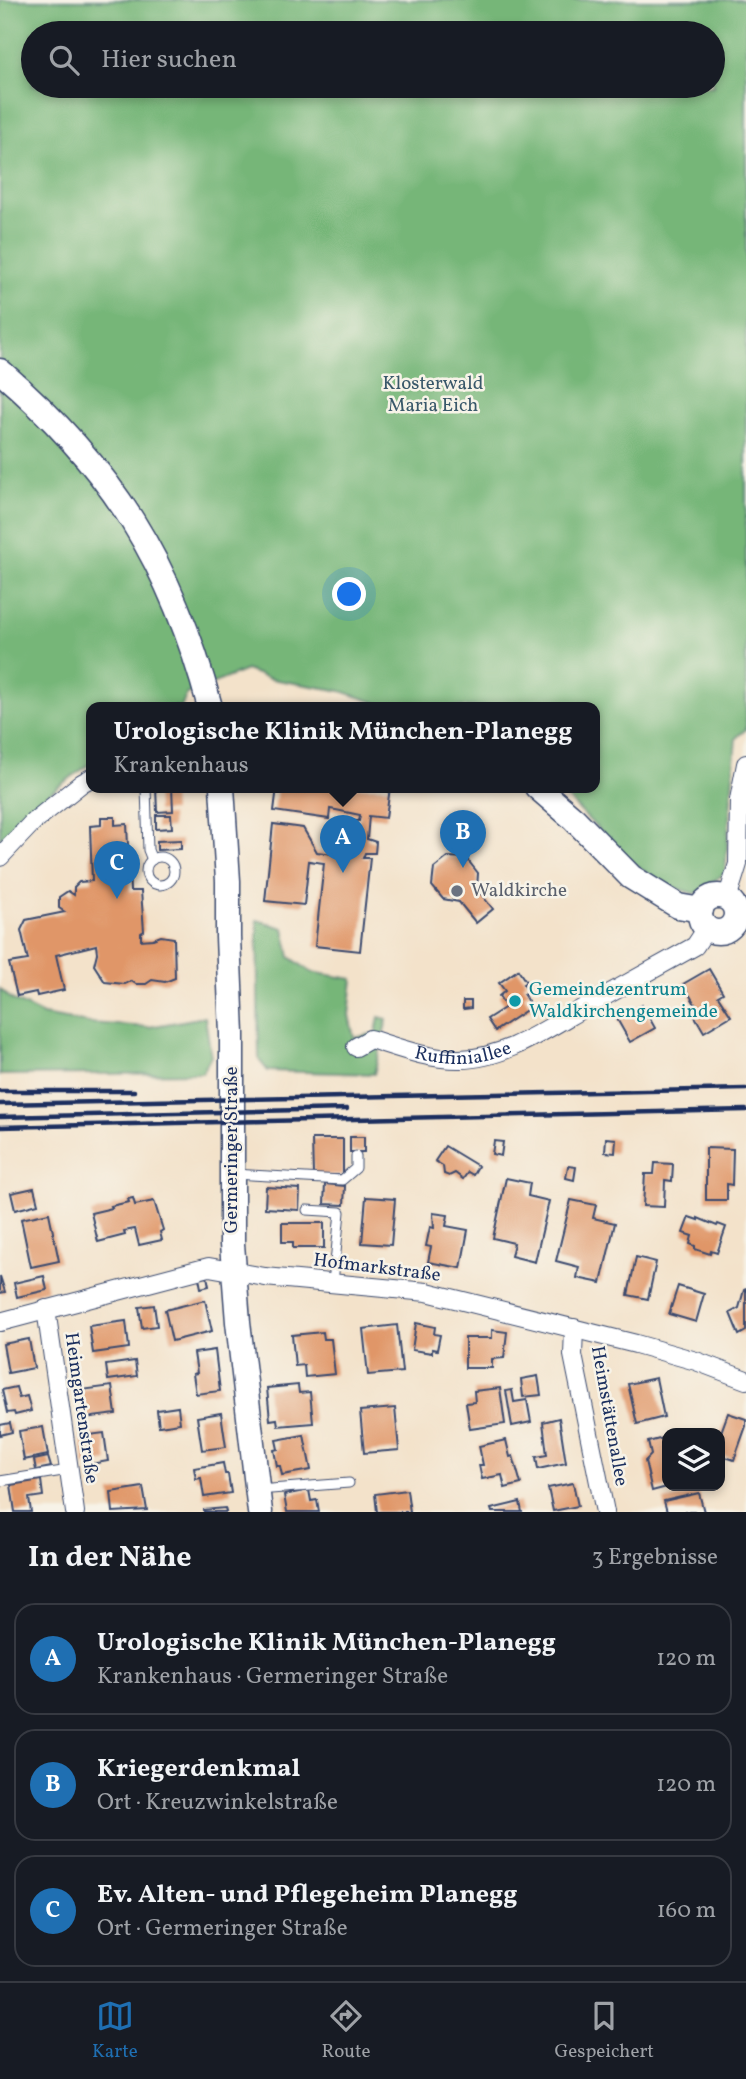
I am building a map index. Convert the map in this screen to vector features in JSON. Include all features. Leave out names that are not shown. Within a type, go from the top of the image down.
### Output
[{"type":"main road","points":[[0,371],[36,401],[98,470],[146,540],[174,601],[208,702]]},
{"type":"main road","name":"Germeringer Straße","points":[[222,793],[232,1024],[234,1273],[258,1501]]},
{"type":"main road","points":[[544,793],[574,819],[631,877],[704,919]]},
{"type":"main road","name":"Ruffiniallee","points":[[704,919],[713,932],[727,930],[736,913]]},
{"type":"street","points":[[736,913],[739,800],[746,764]]},
{"type":"street","points":[[0,857],[33,822],[86,781]]},
{"type":"street","name":"Ruffiniallee","points":[[356,1046],[370,1039],[421,1056],[460,1059],[488,1055],[510,1047],[695,946],[704,919]]},
{"type":"street","name":"Hofmarkstraße","points":[[0,1322],[209,1267],[234,1273],[427,1292],[696,1361],[746,1380]]},
{"type":"street","name":"Heimgartenstraße","points":[[46,1309],[75,1512]]},
{"type":"street","name":"Heimstättenallee","points":[[574,1328],[573,1355],[605,1512]]},
{"type":"lane","points":[[146,793],[148,850],[152,860]]},
{"type":"lane","points":[[232,1174],[342,1181],[356,1168],[356,1156]]},
{"type":"lane","points":[[307,1210],[340,1212],[333,1283]]},
{"type":"lane","points":[[0,1481],[68,1470]]},
{"type":"lane","points":[[258,1501],[349,1483]]},
{"type":"green space","name":"Klosterwald Maria Eich","points":[[0,0],[746,0],[746,729],[736,738],[725,873],[696,894],[664,885],[625,857],[563,793],[600,793],[600,702],[374,702],[341,691],[271,679],[246,670],[187,694],[183,702],[86,702],[86,767],[30,807],[0,839]]},
{"type":"green space","points":[[257,920],[284,928],[290,957],[311,972],[353,979],[349,1015],[354,1038],[376,1033],[379,1017],[387,1019],[374,1074],[268,1071],[259,1060]]},
{"type":"green space","points":[[0,989],[11,999],[43,1015],[89,1023],[149,1027],[205,1017],[211,1056],[202,1073],[0,1075]]},
{"type":"building","points":[[156,793],[172,793],[173,811],[157,812]]},
{"type":"building","points":[[276,793],[389,793],[386,818],[369,816],[367,839],[376,842],[375,853],[365,853],[363,858],[370,858],[360,951],[315,946],[324,863],[309,861],[304,905],[265,901],[273,824],[303,828],[317,852],[333,854],[334,848],[355,851],[356,845],[346,842],[341,830],[349,821],[359,821],[360,815],[330,809],[329,819],[274,811]]},
{"type":"building","points":[[156,815],[171,815],[172,828],[156,829]]},
{"type":"building","points":[[101,817],[115,817],[115,825],[127,824],[130,891],[141,891],[144,931],[141,933],[141,940],[161,936],[174,938],[175,978],[165,982],[152,980],[146,984],[131,981],[125,984],[105,982],[94,965],[96,945],[56,955],[64,990],[37,996],[36,992],[17,996],[9,963],[28,960],[21,930],[26,920],[65,912],[59,908],[59,897],[68,891],[74,895],[74,887],[79,882],[92,881],[90,826],[101,825]]},
{"type":"building","points":[[181,840],[181,849],[157,850],[157,841]]},
{"type":"building","name":"Waldkirche","points":[[448,857],[466,858],[478,873],[477,889],[493,909],[476,923],[459,902],[443,899],[432,886],[434,868]]},
{"type":"building","points":[[709,969],[723,993],[718,996],[731,1016],[704,1032],[690,1008],[695,1004],[683,984]]},
{"type":"building","name":"Gemeindezentrum Waldkirchengemeinde","points":[[518,970],[526,982],[523,984],[529,992],[524,995],[531,1007],[495,1031],[487,1019],[506,1007],[499,996],[505,991],[499,983]]},
{"type":"building","points":[[463,1001],[471,1001],[471,1008],[463,1009]]},
{"type":"building","points":[[642,1005],[655,1028],[630,1042],[617,1019]]},
{"type":"building","points":[[350,1137],[364,1137],[364,1152],[350,1152]]},
{"type":"building","points":[[606,1138],[616,1139],[615,1153],[605,1152]]},
{"type":"building","points":[[312,1139],[343,1139],[343,1175],[313,1175]]},
{"type":"building","points":[[494,1141],[503,1142],[501,1156],[492,1154]]},
{"type":"building","points":[[445,1146],[478,1166],[473,1175],[468,1172],[463,1179],[455,1173],[449,1176],[444,1174],[443,1166],[435,1161]]},
{"type":"building","points":[[706,1148],[733,1149],[732,1185],[727,1184],[727,1200],[706,1200]]},
{"type":"building","points":[[655,1163],[673,1164],[672,1181],[665,1180],[664,1207],[643,1206],[645,1174],[654,1174]]},
{"type":"building","points":[[568,1166],[576,1167],[574,1180],[566,1178]]},
{"type":"building","points":[[506,1178],[530,1183],[528,1196],[549,1201],[535,1262],[511,1256],[514,1243],[493,1238]]},
{"type":"building","points":[[325,1184],[345,1186],[344,1205],[324,1204]]},
{"type":"building","points":[[266,1187],[300,1189],[299,1210],[265,1208]]},
{"type":"building","points":[[34,1188],[38,1204],[15,1210],[11,1193]]},
{"type":"building","points":[[366,1197],[395,1199],[391,1245],[362,1243]]},
{"type":"building","points":[[133,1198],[135,1205],[154,1201],[163,1230],[160,1232],[162,1240],[139,1245],[135,1229],[124,1231],[125,1235],[98,1242],[91,1213],[129,1202],[128,1199]]},
{"type":"building","points":[[571,1200],[596,1205],[593,1218],[615,1223],[601,1283],[577,1278],[579,1267],[556,1261]]},
{"type":"building","points":[[49,1213],[59,1261],[31,1267],[21,1219]]},
{"type":"building","points":[[433,1213],[448,1215],[446,1226],[468,1230],[461,1268],[428,1262],[431,1247],[426,1246],[430,1227],[434,1228]]},
{"type":"building","points":[[689,1217],[726,1227],[717,1253],[711,1251],[710,1254],[695,1249],[695,1246],[690,1244],[692,1236],[683,1233]]},
{"type":"building","points":[[282,1223],[324,1223],[324,1248],[293,1248],[293,1242],[282,1242]]},
{"type":"building","points":[[636,1257],[656,1262],[648,1299],[628,1295]]},
{"type":"building","points":[[0,1276],[5,1292],[0,1293]]},
{"type":"building","points":[[44,1276],[47,1290],[17,1297],[14,1283]]},
{"type":"building","points":[[207,1276],[209,1286],[201,1288],[199,1278]]},
{"type":"building","points":[[678,1286],[704,1294],[696,1322],[669,1314]]},
{"type":"building","points":[[746,1289],[746,1331],[739,1335],[730,1313],[739,1308]]},
{"type":"building","points":[[205,1300],[212,1331],[172,1341],[165,1310]]},
{"type":"building","points":[[154,1305],[157,1326],[142,1328],[139,1307]]},
{"type":"building","points":[[126,1321],[129,1348],[93,1353],[89,1326]]},
{"type":"building","points":[[416,1323],[435,1327],[434,1334],[440,1335],[437,1350],[432,1349],[432,1353],[412,1350]]},
{"type":"building","points":[[397,1325],[402,1372],[368,1375],[363,1329]]},
{"type":"building","points":[[492,1330],[507,1332],[504,1358],[492,1359],[492,1368],[465,1368],[465,1338],[492,1338]]},
{"type":"building","points":[[323,1332],[324,1339],[331,1339],[335,1374],[305,1377],[304,1365],[295,1366],[292,1335]]},
{"type":"building","points":[[29,1339],[34,1368],[8,1373],[3,1344]]},
{"type":"building","points":[[215,1350],[220,1391],[196,1394],[194,1353]]},
{"type":"building","points":[[135,1361],[137,1376],[108,1380],[106,1365]]},
{"type":"building","points":[[538,1376],[541,1395],[523,1397],[521,1379]]},
{"type":"building","points":[[656,1378],[664,1417],[637,1424],[628,1384]]},
{"type":"building","points":[[298,1385],[299,1393],[310,1392],[313,1423],[278,1426],[277,1419],[270,1420],[267,1388]]},
{"type":"building","points":[[112,1386],[116,1414],[85,1418],[81,1390]]},
{"type":"building","points":[[16,1387],[19,1398],[27,1396],[31,1411],[15,1415],[14,1412],[7,1413],[2,1390]]},
{"type":"building","points":[[500,1388],[505,1424],[470,1429],[466,1403],[475,1402],[474,1391]]},
{"type":"building","points":[[512,1390],[514,1402],[527,1400],[531,1422],[512,1426],[506,1391]]},
{"type":"building","points":[[178,1407],[180,1423],[159,1426],[157,1410]]},
{"type":"building","points":[[395,1408],[399,1450],[364,1453],[360,1411]]},
{"type":"building","points":[[221,1413],[226,1447],[202,1450],[197,1417]]},
{"type":"building","points":[[728,1413],[746,1419],[734,1460],[725,1457],[725,1428],[723,1428]]},
{"type":"building","points":[[559,1418],[566,1463],[538,1469],[536,1457],[547,1455],[543,1422]]},
{"type":"building","points":[[10,1423],[12,1432],[0,1435],[0,1425]]},
{"type":"building","points":[[43,1427],[48,1455],[24,1460],[19,1431]]},
{"type":"building","points":[[104,1433],[108,1461],[85,1465],[81,1436]]},
{"type":"building","points":[[304,1435],[311,1470],[282,1475],[274,1450],[278,1449],[276,1440]]},
{"type":"building","points":[[662,1438],[662,1488],[652,1491],[645,1461],[651,1455],[648,1442]]},
{"type":"building","points":[[506,1440],[521,1484],[505,1488],[502,1475],[482,1479],[479,1465],[483,1465],[479,1446]]},
{"type":"building","points":[[48,1457],[51,1467],[36,1470],[34,1460]]},
{"type":"building","points":[[223,1463],[231,1493],[204,1497],[201,1478],[196,1479],[194,1468]]},
{"type":"building","points":[[41,1480],[43,1496],[29,1498],[31,1512],[15,1512],[11,1485]]},
{"type":"building","points":[[573,1483],[578,1506],[553,1511],[548,1488]]},
{"type":"building","points":[[143,1487],[147,1510],[113,1512],[111,1492]]},
{"type":"building","points":[[309,1490],[311,1501],[317,1500],[319,1512],[287,1512],[284,1495]]},
{"type":"building","points":[[407,1490],[410,1512],[377,1512],[375,1494]]},
{"type":"building","points":[[699,1493],[704,1512],[667,1512],[664,1501]]},
{"type":"building","points":[[520,1502],[522,1512],[492,1512],[491,1509]]},
{"type":"building","points":[[225,1508],[226,1512],[204,1512],[204,1510]]},
{"type":"railway","points":[[0,1104],[746,1089]]},
{"type":"railway","points":[[0,1091],[134,1091]]},
{"type":"railway","points":[[0,1117],[347,1109]]},
{"type":"railway","points":[[0,1127],[746,1110]]},
{"type":"place","name":"Kriegerdenkmal","points":[[463,868]]},
{"type":"place","name":"Urologische Klinik München-Planegg","points":[[343,873]]},
{"type":"place","name":"Waldkirche","points":[[457,891]]},
{"type":"place","name":"Ev. Alten- und Pflegeheim Planegg","points":[[117,899]]},
{"type":"place","name":"Gemeindezentrum Waldkirchengemeinde","points":[[515,1001]]}]
